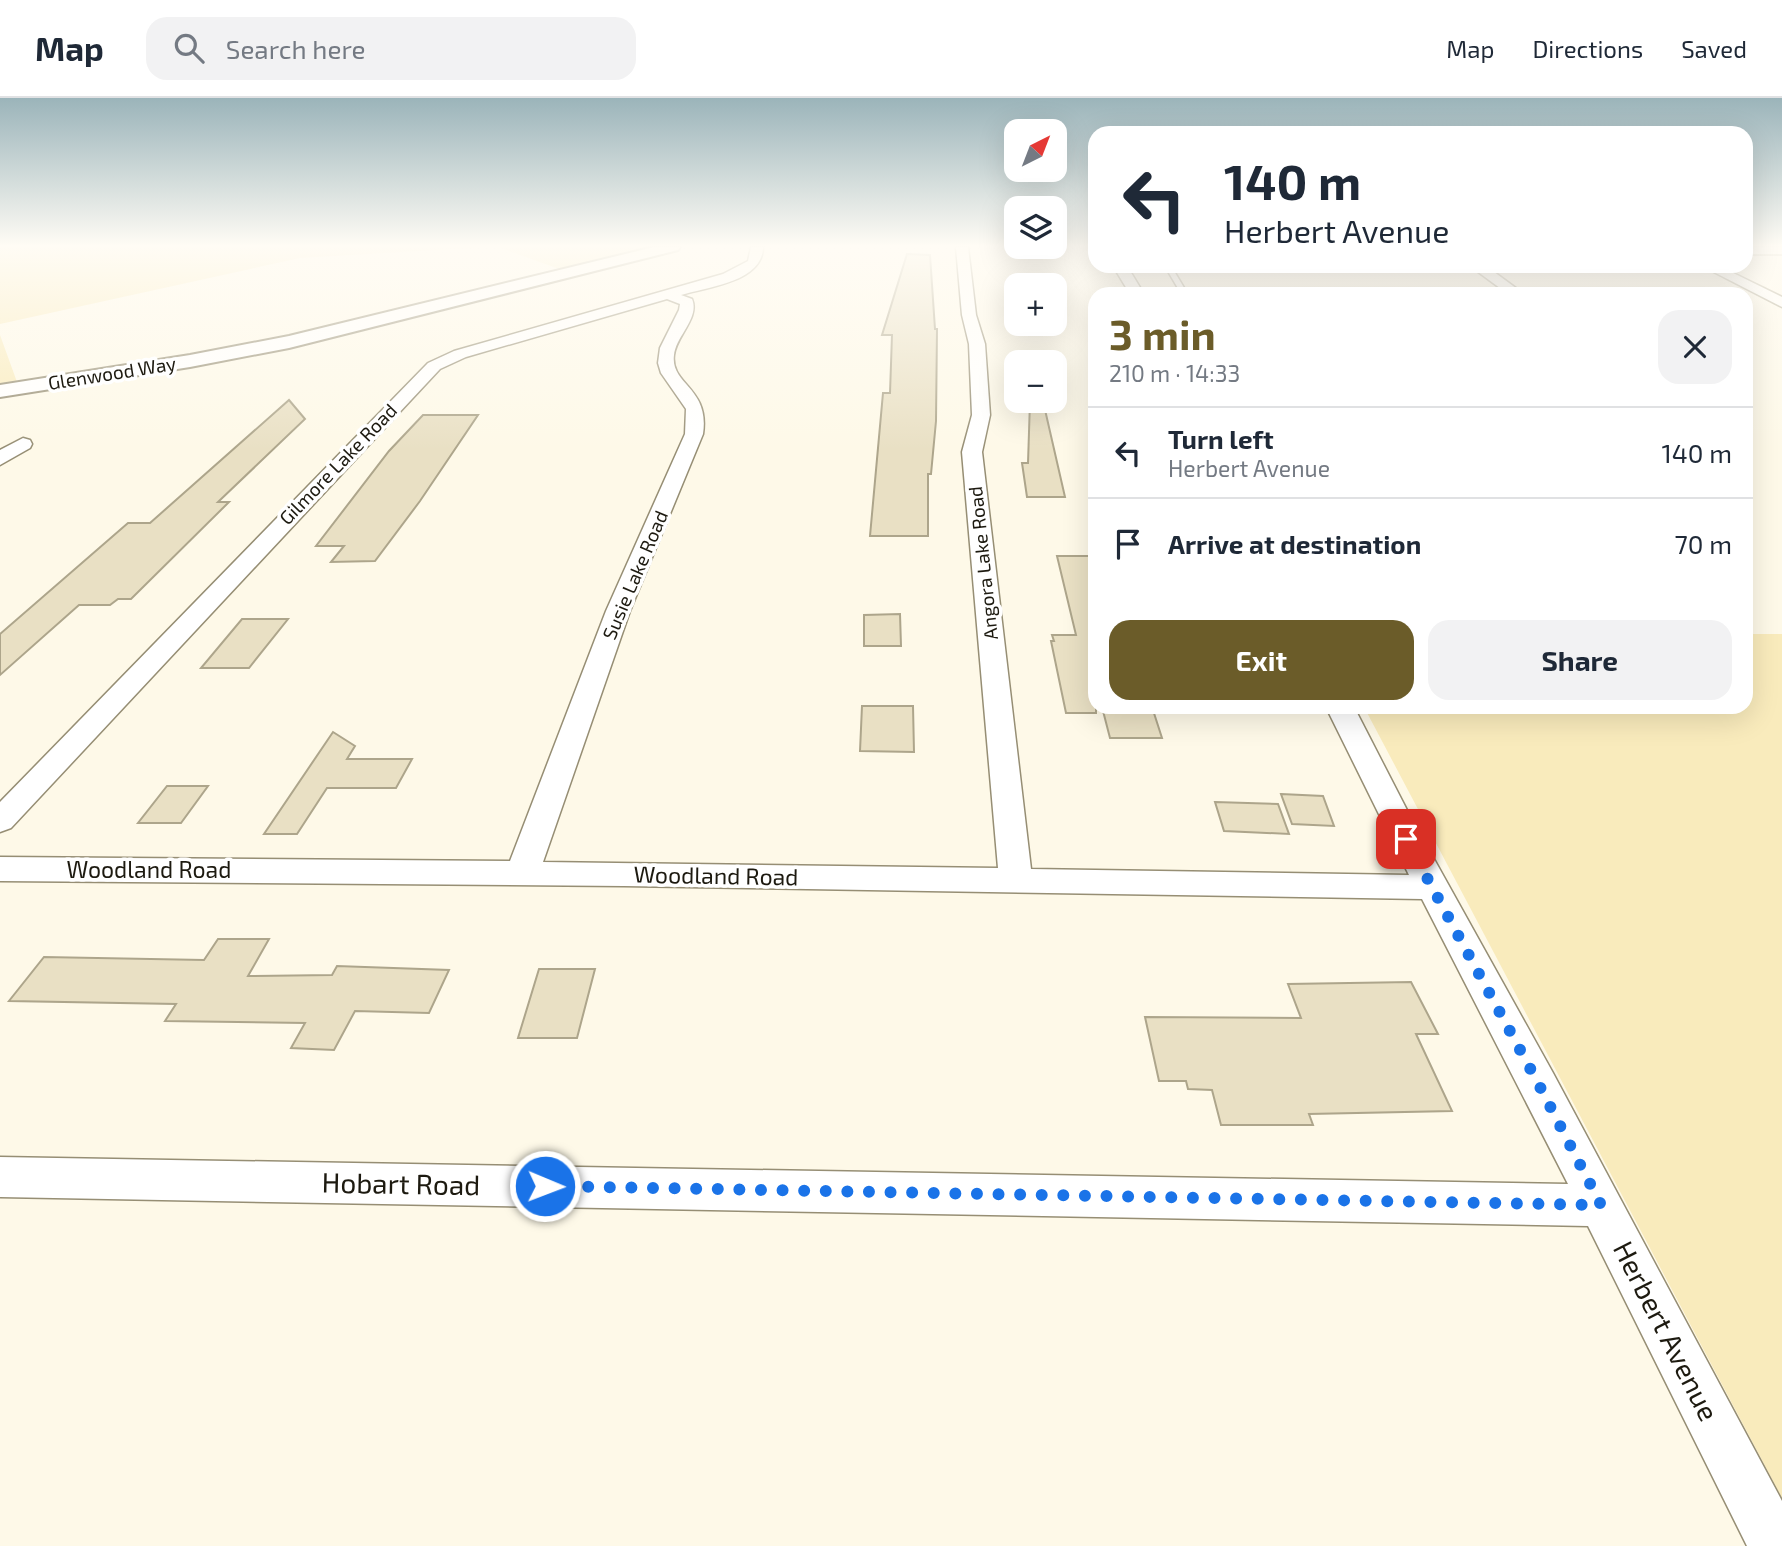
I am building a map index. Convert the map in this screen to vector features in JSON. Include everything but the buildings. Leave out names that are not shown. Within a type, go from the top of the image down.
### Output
[{"type":"street","name":"Glenwood Way","points":[[0,391],[190,361],[289,342],[400,315]]},
{"type":"street","name":"Gilmore Lake Road","points":[[0,821],[434,366],[460,354],[600,315]]},
{"type":"street","name":"Susie Lake Road","points":[[522,873],[618,611],[694,434],[696,409],[686,392],[668,372],[666,358],[682,315]]},
{"type":"street","name":"Angora Lake Road","points":[[969,315],[977,345],[981,415],[972,452],[1016,881]]},
{"type":"street","points":[[0,459],[23,444]]},
{"type":"street","name":"Herbert Avenue","points":[[1344,714],[1776,1546]]},
{"type":"street","name":"Woodland Road","points":[[0,869],[522,873],[1432,887]]},
{"type":"street","name":"Hobart Road","points":[[0,1177],[1601,1205]]},
{"type":"shaded area","points":[[0,315],[43,315],[0,324]]},
{"type":"shaded area","points":[[0,335],[17,382],[0,385]]},
{"type":"shaded area","points":[[1753,634],[1782,634],[1782,1498],[1368,714],[1753,714]]},
{"type":"route","points":[[545,1186],[1601,1205],[1406,839]]}]
